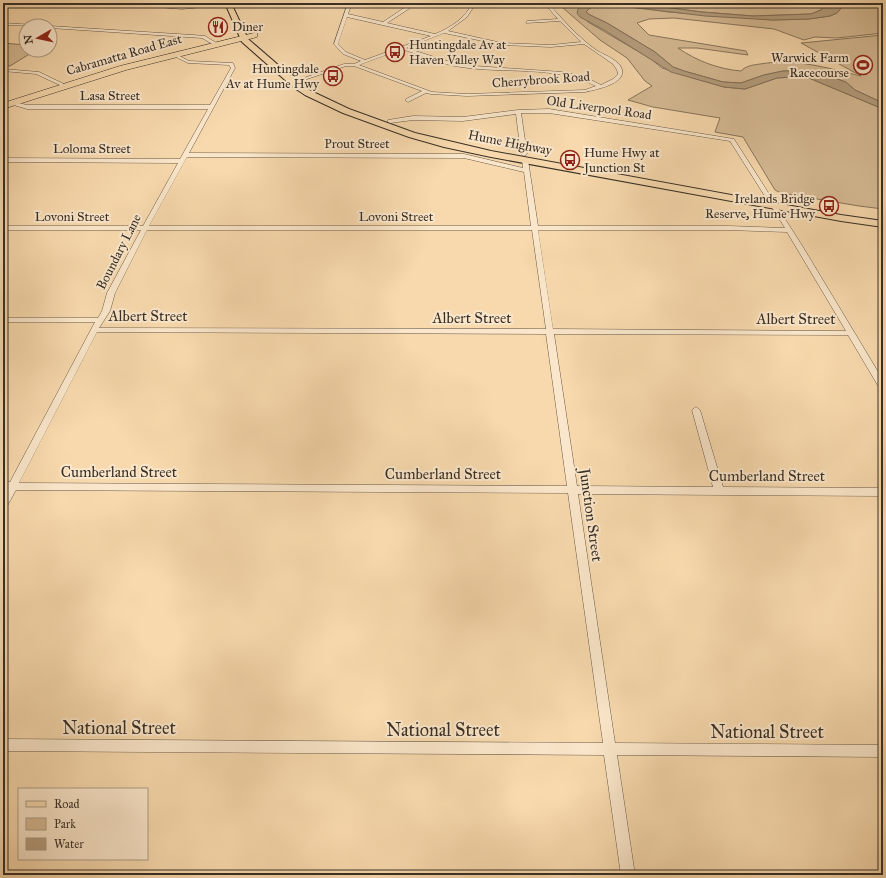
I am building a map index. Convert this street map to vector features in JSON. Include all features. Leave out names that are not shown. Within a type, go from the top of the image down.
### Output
[{"type":"highway","name":"Hume Highway","points":[[228,3],[244,37],[256,50],[302,89],[335,107],[425,139],[460,148],[525,161],[772,202],[883,217]]},
{"type":"highway","name":"Hume Highway","points":[[249,25],[254,34],[262,43],[305,82],[326,96],[390,121],[525,161]]},
{"type":"highway","name":"Hume Highway","points":[[772,202],[883,224]]},
{"type":"main road","name":"Cabramatta Road East","points":[[7,104],[64,85],[174,54],[254,34]]},
{"type":"street","points":[[134,4],[182,8],[228,3]]},
{"type":"street","points":[[350,3],[336,44],[340,50],[346,54],[364,61]]},
{"type":"street","points":[[384,23],[409,7],[411,3]]},
{"type":"street","points":[[305,82],[352,68],[355,64],[444,32],[456,25],[467,15],[474,3]]},
{"type":"street","name":"Cherrybrook Road","points":[[355,64],[426,91],[454,95],[585,91],[600,87],[618,78],[620,69],[613,62],[593,50],[546,3]]},
{"type":"street","points":[[346,15],[435,35]]},
{"type":"street","points":[[528,22],[562,20]]},
{"type":"street","points":[[3,24],[18,25]]},
{"type":"street","points":[[58,28],[193,36],[202,37],[216,44]]},
{"type":"street","points":[[444,32],[502,44],[551,46],[586,43]]},
{"type":"street","points":[[403,48],[460,66],[562,73],[583,78],[600,87]]},
{"type":"street","name":"Boundary Lane","points":[[3,505],[8,486],[106,311],[111,293],[233,68],[231,64],[226,62],[188,62],[174,54]]},
{"type":"street","points":[[3,70],[38,74],[64,85]]},
{"type":"street","points":[[408,100],[426,91]]},
{"type":"street","name":"Lasa Street","points":[[7,104],[27,107],[211,107]]},
{"type":"street","name":"Junction Street","points":[[518,112],[628,875]]},
{"type":"street","name":"Old Liverpool Road","points":[[390,121],[413,118],[463,118],[518,112],[556,112],[732,140],[772,202]]},
{"type":"street","name":"Prout Street","points":[[185,155],[464,156],[525,161]]},
{"type":"street","name":"Loloma Street","points":[[3,160],[182,161]]},
{"type":"street","points":[[772,202],[883,387]]},
{"type":"street","name":"Lovoni Street","points":[[3,228],[728,228],[789,230]]},
{"type":"street","points":[[3,320],[100,320]]},
{"type":"street","name":"Albert Street","points":[[94,330],[851,333]]},
{"type":"street","points":[[696,410],[719,490]]},
{"type":"street","name":"Cumberland Street","points":[[8,486],[883,492]]},
{"type":"street","name":"National Street","points":[[3,745],[883,751]]},
{"type":"green space","points":[[573,3],[591,3],[583,4],[588,22],[651,59],[662,68],[724,87],[745,89],[777,78],[809,78],[883,109],[883,209],[781,193],[775,190],[743,137],[715,132],[720,118],[653,107],[628,100],[652,86],[645,81],[627,58],[600,40],[563,8]]},
{"type":"green space","points":[[633,3],[825,4],[821,10],[811,14],[753,16],[702,12]]},
{"type":"green space","points":[[845,3],[883,3],[883,33],[837,38],[815,37],[804,40],[774,29],[674,18],[649,19],[637,23],[649,35],[746,51],[748,55],[697,48],[678,48],[708,64],[741,71],[754,65],[773,62],[786,62],[824,67],[861,76],[801,43],[883,35],[883,103],[855,90],[845,82],[829,76],[800,71],[783,71],[764,75],[741,83],[723,82],[684,71],[673,67],[655,52],[586,12],[590,8],[596,6],[614,5],[669,12],[773,20],[809,19],[830,16],[837,13]]},
{"type":"green space","points":[[3,43],[18,44],[18,58],[23,58],[10,66],[3,65]]},
{"type":"water","points":[[590,3],[633,3],[702,12],[753,16],[811,14],[821,10],[825,5],[824,3],[845,3],[837,13],[830,16],[809,19],[772,20],[705,16],[614,5],[596,6],[590,8],[586,12],[655,52],[673,67],[684,71],[723,82],[741,83],[764,75],[783,71],[800,71],[829,76],[846,82],[855,90],[883,103],[883,109],[809,78],[777,78],[745,89],[724,87],[671,72],[604,30],[580,17],[577,13],[579,6]]},
{"type":"place","name":"Diner","points":[[218,27]]},
{"type":"place","name":"Huntingdale Av at Haven Valley Way","points":[[395,52]]},
{"type":"place","name":"Warwick Farm Racecourse","points":[[863,65]]},
{"type":"place","name":"Huntingdale Av at Hume Hwy","points":[[333,76]]},
{"type":"place","name":"Hume Hwy at Junction St","points":[[570,160]]},
{"type":"place","name":"Irelands Bridge Reserve, Hume Hwy","points":[[829,206]]}]
